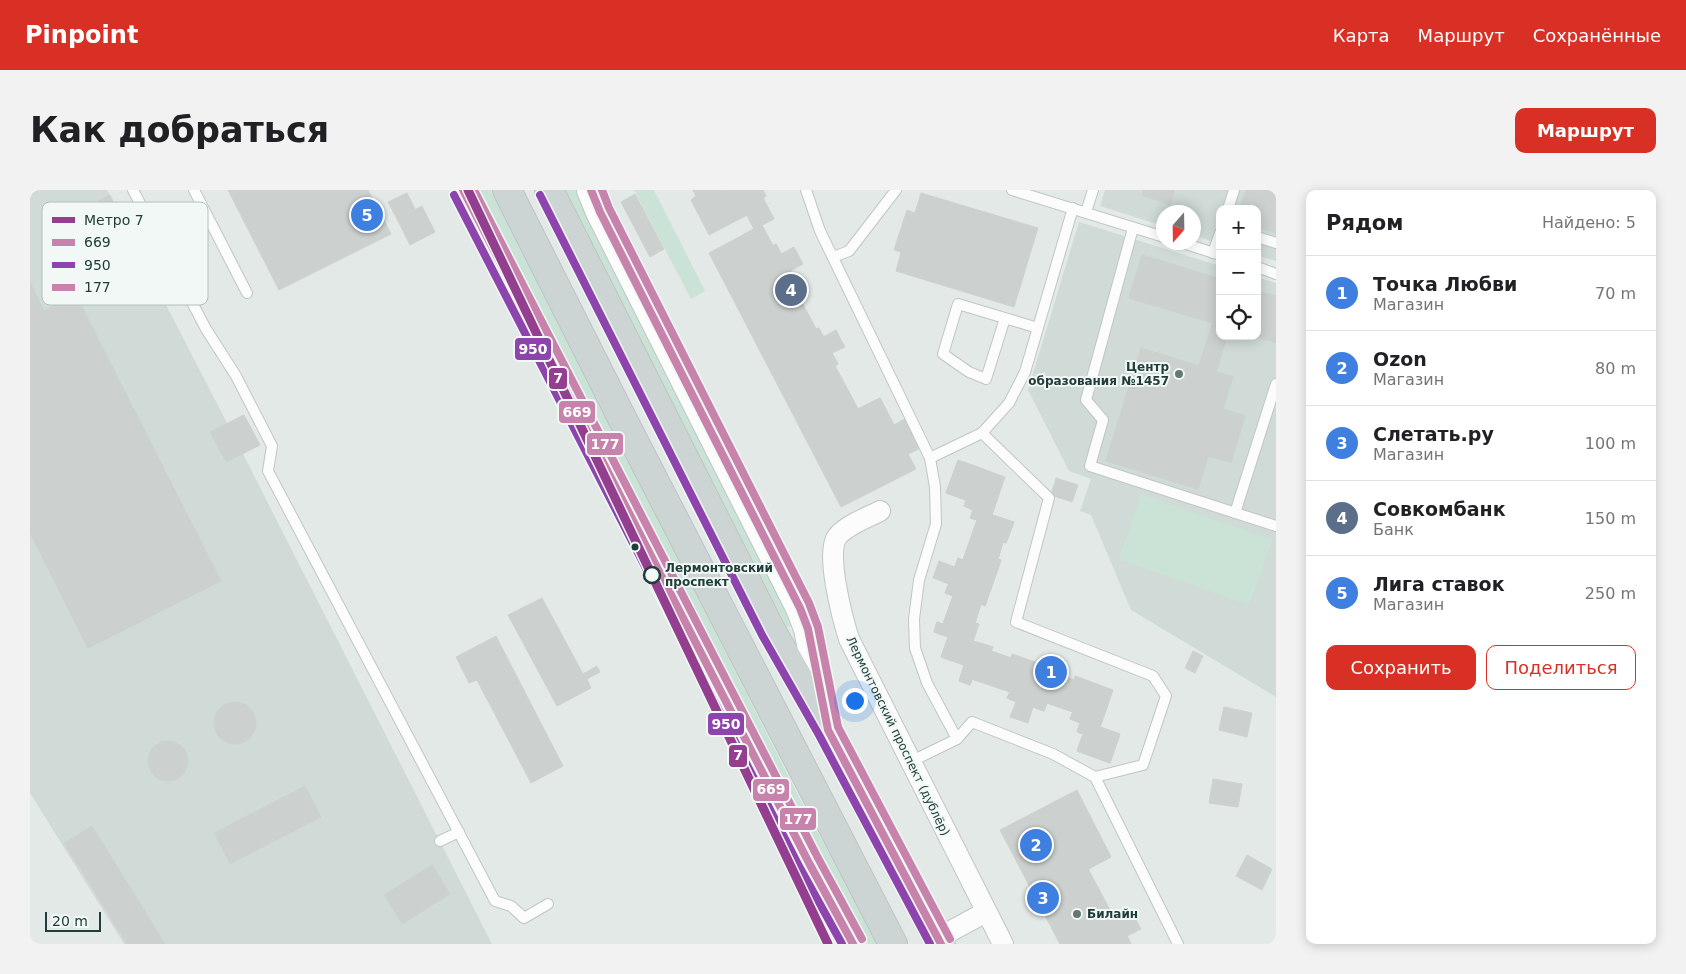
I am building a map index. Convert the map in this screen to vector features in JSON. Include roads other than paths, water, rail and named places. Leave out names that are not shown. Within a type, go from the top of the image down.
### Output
[{"type":"main road","points":[[507,190],[654,481],[893,944]]},
{"type":"main road","points":[[549,190],[771,630],[828,730],[939,941]]},
{"type":"street","points":[[463,190],[853,944]]},
{"type":"street","points":[[591,190],[604,220],[800,608],[808,629],[828,730]]},
{"type":"street","name":"Лермонтовский проспект (дублёр)","points":[[880,511],[843,531],[834,543],[832,562],[844,624],[849,639],[910,762],[1003,944]]},
{"type":"street","points":[[939,941],[986,912]]},
{"type":"lane","points":[[133,190],[139,202]]},
{"type":"lane","points":[[194,190],[200,202]]},
{"type":"lane","points":[[806,190],[820,231],[930,458],[935,487],[936,524],[919,580],[914,620],[915,648],[927,683],[957,739]]},
{"type":"lane","points":[[833,257],[849,251],[896,190]]},
{"type":"lane","points":[[1012,190],[1156,235]]},
{"type":"lane","points":[[1086,212],[1093,190]]},
{"type":"lane","points":[[1229,205],[1234,190]]},
{"type":"lane","points":[[930,458],[982,433],[1008,403],[1025,372],[1073,208]]},
{"type":"lane","points":[[208,217],[247,293]]},
{"type":"lane","points":[[1133,228],[1086,400],[1104,420],[1090,466],[1276,526]]},
{"type":"lane","points":[[1261,238],[1276,243]]},
{"type":"lane","points":[[1201,249],[1216,254]]},
{"type":"lane","points":[[1261,269],[1276,274]]},
{"type":"lane","points":[[1005,318],[986,379],[969,372],[944,354],[958,304],[1005,318],[1038,328]]},
{"type":"lane","points":[[193,305],[206,330],[241,385],[272,446],[268,471],[495,901],[511,906],[524,918],[548,904]]},
{"type":"lane","points":[[1235,513],[1276,384]]},
{"type":"lane","points":[[982,433],[1049,498],[1016,622],[1153,676],[1166,696],[1142,766],[1095,778]]},
{"type":"lane","points":[[910,762],[957,739],[972,722],[1053,754],[1095,778],[1175,943]]},
{"type":"lane","points":[[440,841],[459,832]]},
{"type":"metro line","name":"7","points":[[468,190],[828,944]]},
{"type":"place","name":"Лига ставок","points":[[367,215]]},
{"type":"place","name":"Совкомбанк","points":[[791,290]]},
{"type":"place","name":"Центр образования №1457","points":[[1179,374]]},
{"type":"place","name":"Лермонтовский проспект","points":[[652,575]]},
{"type":"place","name":"Точка Любви","points":[[1051,672]]},
{"type":"place","name":"Ozon","points":[[1036,845]]},
{"type":"place","name":"Слетать.ру","points":[[1043,898]]},
{"type":"place","name":"Билайн","points":[[1077,914]]}]
